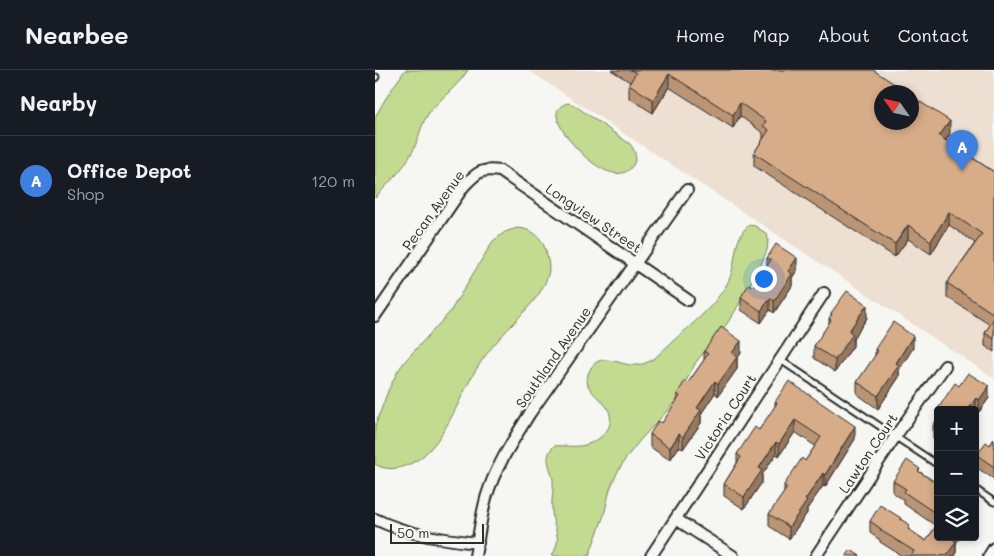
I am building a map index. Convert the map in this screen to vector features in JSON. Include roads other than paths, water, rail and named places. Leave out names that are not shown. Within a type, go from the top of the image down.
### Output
[{"type":"street","name":"Longview Street","points":[[480,170],[500,171],[689,300]]},
{"type":"street","name":"Pecan Avenue","points":[[375,316],[464,186],[480,170]]},
{"type":"street","name":"Southland Avenue","points":[[475,556],[487,495],[511,443],[530,413],[687,190]]},
{"type":"street","name":"Victoria Court","points":[[651,556],[824,293]]},
{"type":"street","name":"Lawton Court","points":[[816,556],[945,366]]},
{"type":"street","points":[[375,519],[407,532],[430,538],[477,543]]},
{"type":"street","points":[[676,519],[733,556]]},
{"type":"street","points":[[989,556],[994,548]]},
{"type":"lane","points":[[779,359],[934,462]]},
{"type":"lane","points":[[979,492],[994,502]]},
{"type":"place","name":"Office Depot","points":[[962,171]]}]
